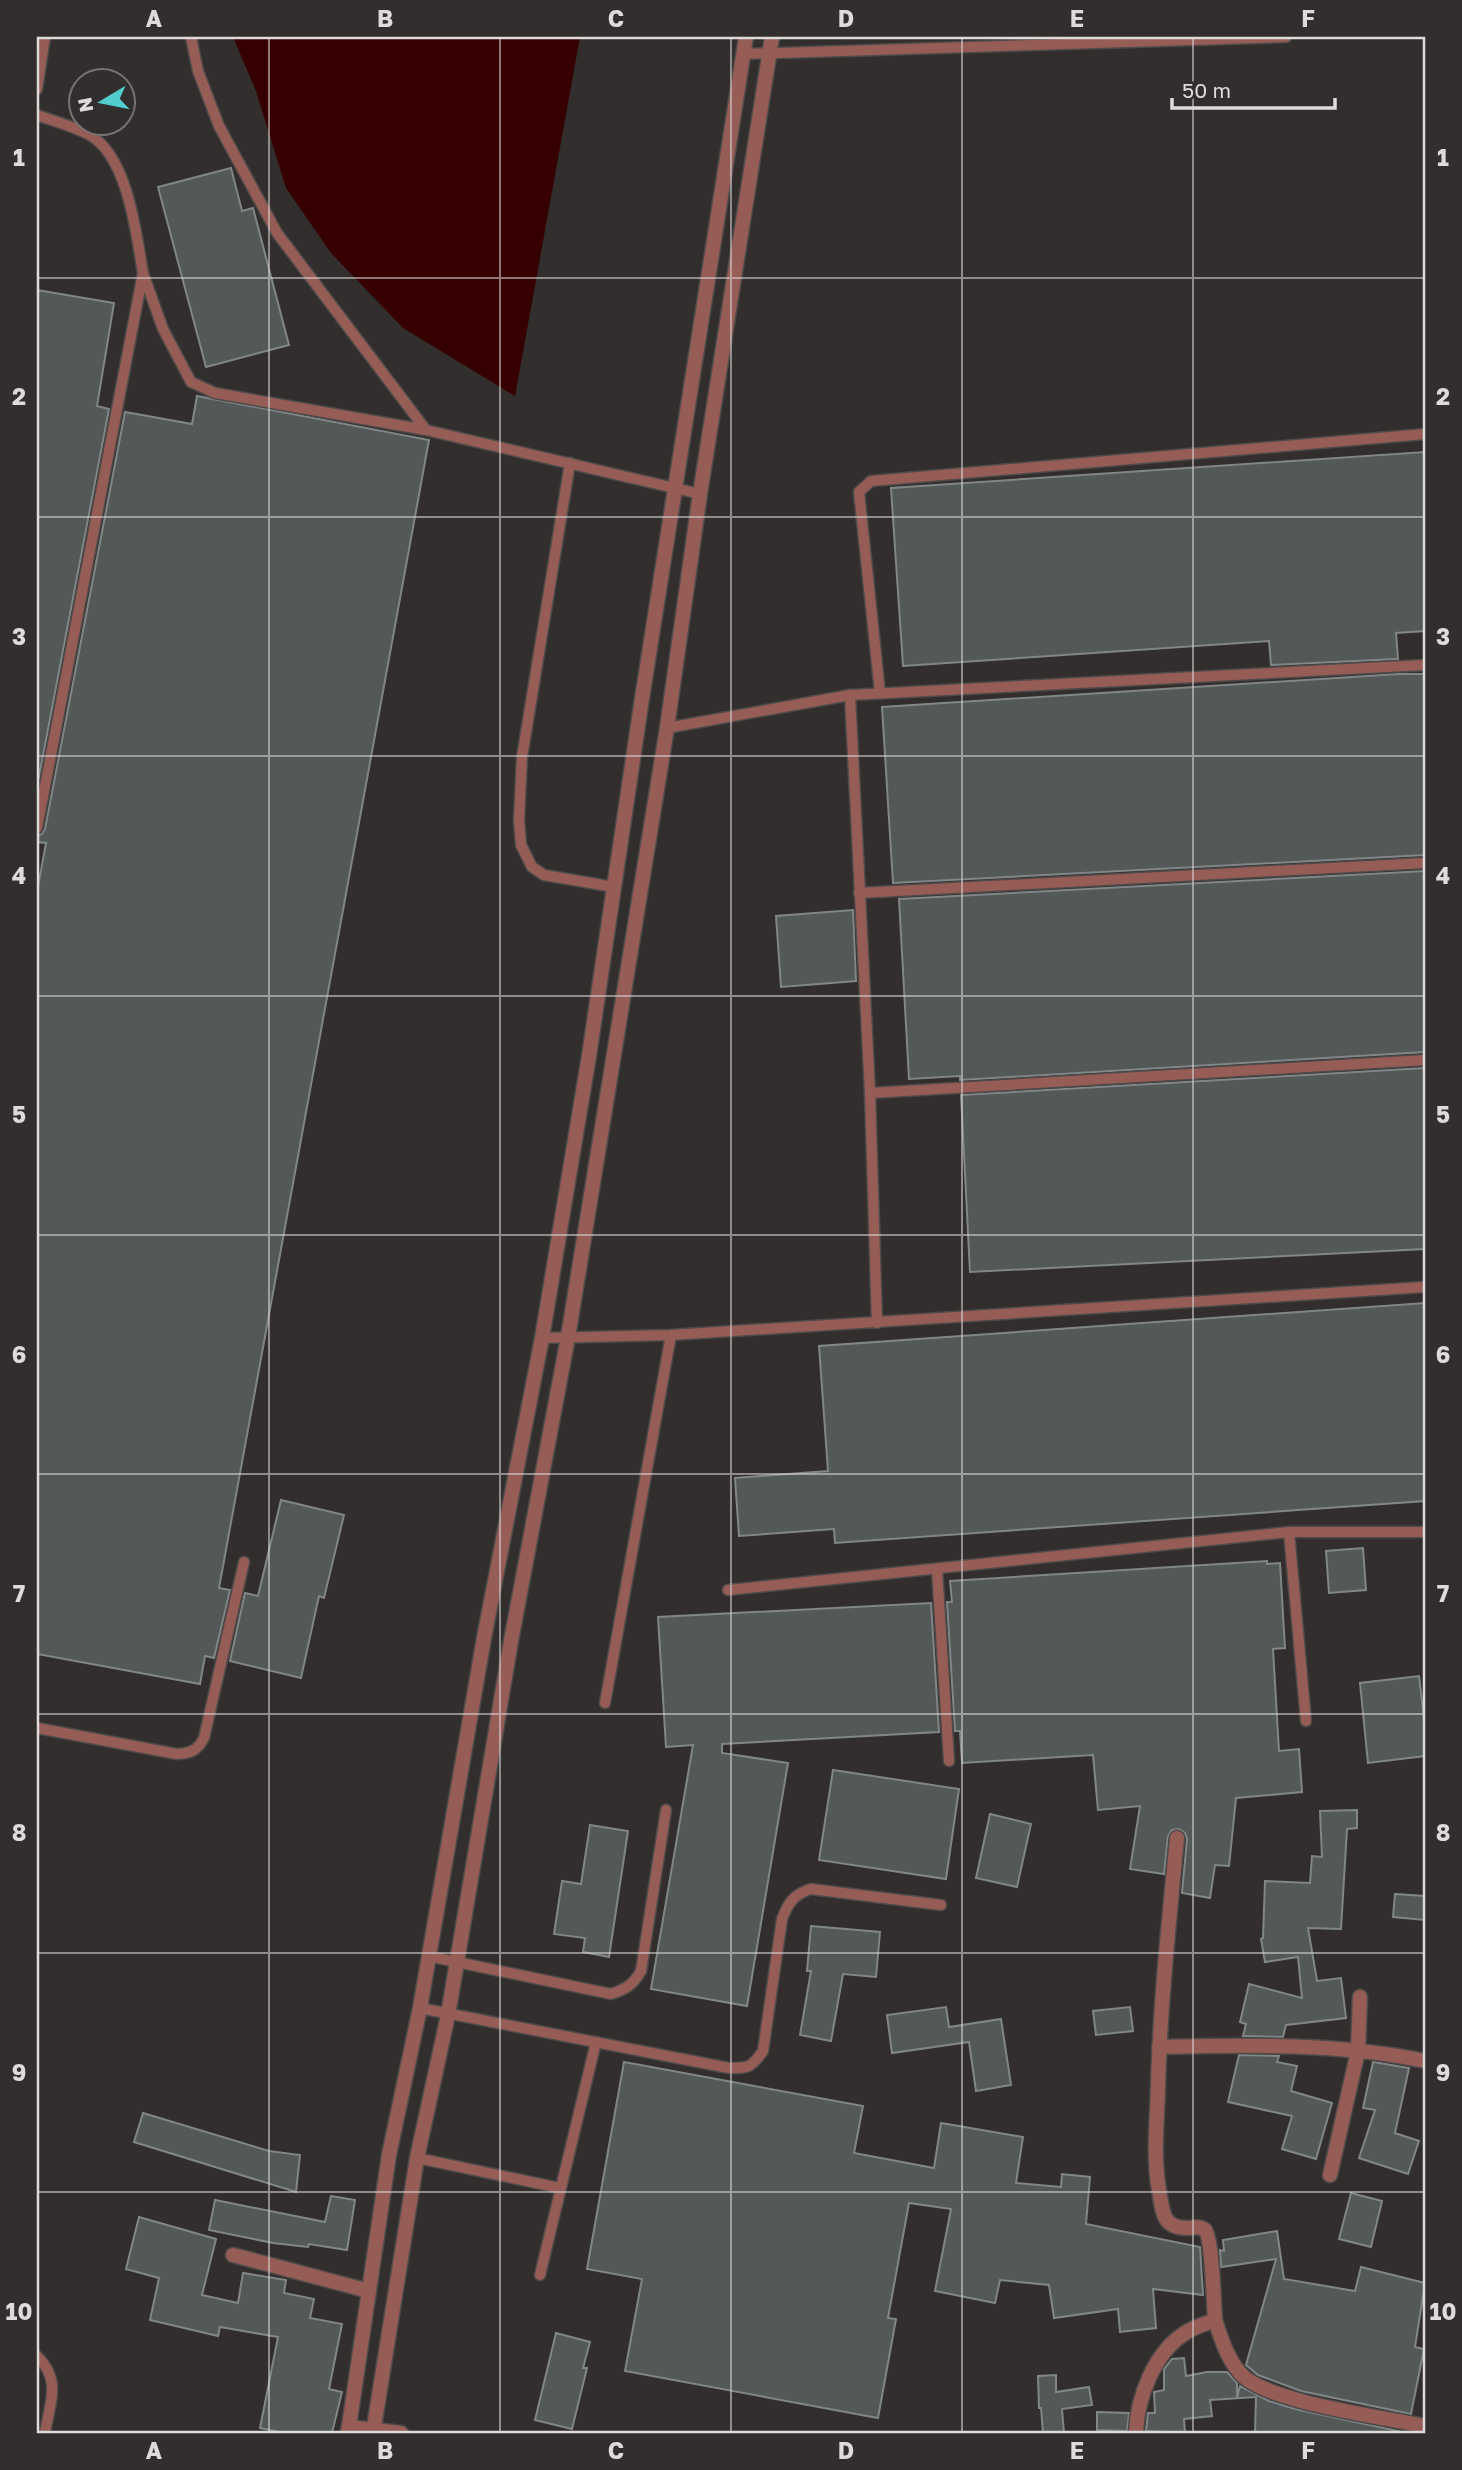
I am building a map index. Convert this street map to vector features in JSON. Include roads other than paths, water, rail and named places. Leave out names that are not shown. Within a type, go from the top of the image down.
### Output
[{"type":"street","points":[[401,2433],[349,2430],[389,2155],[420,2008],[484,1637],[542,1338],[589,1056],[746,37]]},
{"type":"street","points":[[373,2431],[416,2158],[448,2015],[455,1962],[568,1337],[667,728],[700,494],[772,37]]},
{"type":"street","points":[[1177,1838],[1159,2047],[1156,2143],[1158,2186],[1167,2222],[1173,2227],[1199,2227],[1208,2234],[1215,2319],[1230,2358],[1241,2374],[1254,2385],[1297,2400],[1424,2425]]},
{"type":"street","points":[[1329,2175],[1358,2051],[1360,1997]]},
{"type":"street","points":[[1159,2047],[1219,2045],[1358,2051],[1386,2053],[1425,2061]]},
{"type":"street","points":[[233,2255],[369,2291]]},
{"type":"street","points":[[1136,2433],[1137,2412],[1149,2379],[1165,2350],[1185,2333],[1215,2319]]},
{"type":"lane","points":[[37,89],[45,37]]},
{"type":"lane","points":[[191,37],[198,71],[219,126],[277,233],[426,430]]},
{"type":"lane","points":[[743,54],[1286,37]]},
{"type":"lane","points":[[37,115],[90,135],[108,152],[121,173],[144,273],[163,329],[191,382],[215,393],[426,430],[700,494]]},
{"type":"lane","points":[[37,828],[144,273]]},
{"type":"lane","points":[[880,693],[859,492],[871,481],[1425,434]]},
{"type":"lane","points":[[570,463],[522,757],[519,820],[521,845],[532,867],[544,875],[614,887]]},
{"type":"lane","points":[[667,728],[850,695],[1425,665]]},
{"type":"lane","points":[[850,695],[870,1093],[877,1323]]},
{"type":"lane","points":[[859,894],[1425,863]]},
{"type":"lane","points":[[870,1093],[1425,1060]]},
{"type":"lane","points":[[542,1338],[671,1335],[1425,1287]]},
{"type":"lane","points":[[605,1703],[671,1335]]},
{"type":"lane","points":[[728,1590],[1289,1532],[1425,1532]]},
{"type":"lane","points":[[1289,1532],[1306,1721]]},
{"type":"lane","points":[[37,1728],[177,1754],[190,1753],[199,1748],[204,1738],[244,1562]]},
{"type":"lane","points":[[937,1569],[949,1761]]},
{"type":"lane","points":[[428,1956],[611,1994],[634,1983],[641,1971],[666,1810]]},
{"type":"lane","points":[[420,2008],[729,2068],[746,2068],[753,2065],[763,2051],[782,1919],[787,1905],[798,1893],[811,1889],[942,1905]]},
{"type":"lane","points":[[540,2275],[596,2042]]},
{"type":"lane","points":[[416,2158],[560,2188]]},
{"type":"lane","points":[[37,2356],[49,2368],[53,2384],[46,2433]]}]
